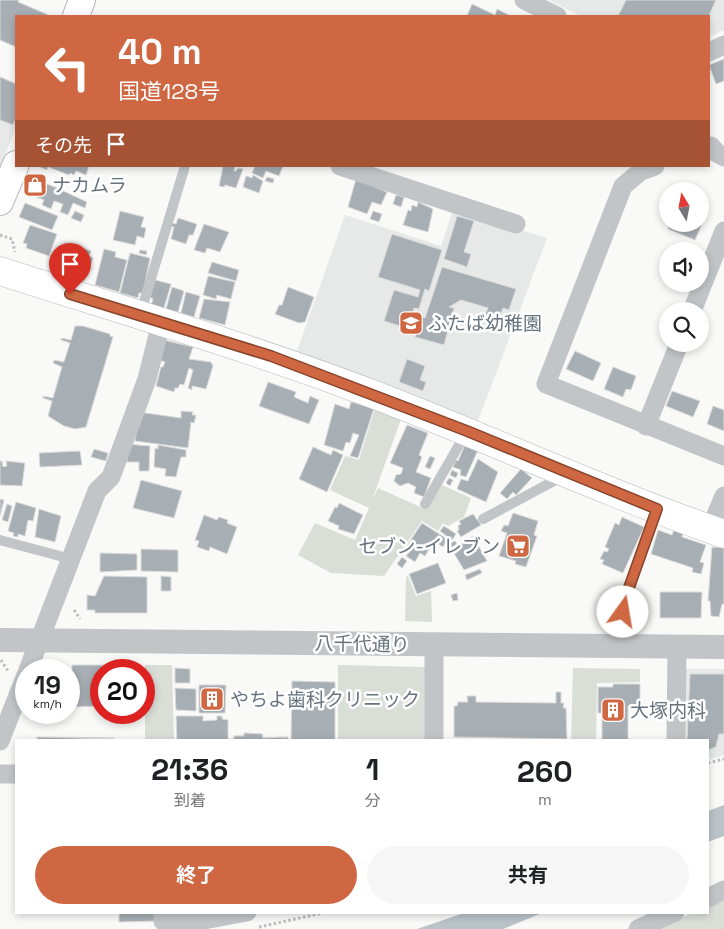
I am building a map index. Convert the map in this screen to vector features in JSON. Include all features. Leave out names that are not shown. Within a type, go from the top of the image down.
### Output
[{"type":"highway","points":[[0,271],[271,356],[467,431],[657,509],[717,531]]},
{"type":"main road","points":[[76,15],[82,0]]},
{"type":"main road","points":[[0,202],[15,166]]},
{"type":"street","points":[[524,0],[555,15]]},
{"type":"street","points":[[710,52],[724,46]]},
{"type":"street","points":[[343,167],[516,224]]},
{"type":"street","points":[[653,167],[631,177],[623,186],[546,384],[724,456]]},
{"type":"street","points":[[696,302],[724,231]]},
{"type":"street","points":[[32,659],[97,491],[111,477],[147,379],[151,319]]},
{"type":"street","points":[[646,426],[676,352]]},
{"type":"street","points":[[717,531],[724,496]]},
{"type":"street","name":"八千代通り","points":[[0,640],[724,647]]},
{"type":"street","points":[[434,645],[434,739]]},
{"type":"street","points":[[676,739],[677,647]]},
{"type":"street","points":[[0,741],[15,703]]},
{"type":"street","points":[[0,774],[15,774]]},
{"type":"street","points":[[709,898],[724,890]]},
{"type":"street","points":[[163,914],[162,921],[251,920]]},
{"type":"street","points":[[638,929],[671,914]]},
{"type":"lane","points":[[151,319],[185,167]]},
{"type":"lane","points":[[425,504],[467,431]]},
{"type":"lane","points":[[483,519],[568,473]]},
{"type":"lane","points":[[618,646],[626,596],[657,509]]},
{"type":"lane","points":[[0,540],[71,559]]},
{"type":"path","points":[[0,235],[12,239]]},
{"type":"path","points":[[74,610],[84,623]]},
{"type":"path","points":[[0,659],[8,671],[8,680]]},
{"type":"path","points":[[709,763],[724,759]]},
{"type":"path","points":[[251,920],[308,914]]},
{"type":"shaded area","points":[[549,0],[724,0],[724,30],[710,37],[710,15],[579,15]]},
{"type":"shaded area","points":[[0,76],[15,83],[15,130],[0,167]]},
{"type":"shaded area","name":"ふたば幼稚園","points":[[453,209],[547,238],[478,421],[297,351],[345,215],[441,246]]},
{"type":"shaded area","points":[[375,408],[401,419],[372,500],[378,488],[425,509],[442,485],[471,498],[464,517],[448,526],[443,523],[438,531],[422,521],[384,576],[331,573],[298,555],[315,523],[355,540],[369,508],[330,490],[345,456],[359,460]]},
{"type":"shaded area","points":[[408,576],[416,596],[431,591],[432,622],[405,621],[406,577]]},
{"type":"shaded area","points":[[155,665],[172,665],[174,739],[145,739],[145,724],[155,724]]},
{"type":"shaded area","points":[[338,665],[426,667],[427,739],[338,739]]},
{"type":"shaded area","points":[[573,668],[640,669],[640,682],[597,683],[596,739],[571,739]]},
{"type":"shaded area","points":[[686,669],[724,669],[724,755],[709,760],[709,739],[685,739]]},
{"type":"shaded area","points":[[724,805],[724,836],[709,842],[709,811]]},
{"type":"shaded area","points":[[724,899],[724,929],[655,929],[691,914],[709,914],[709,906]]},
{"type":"shaded area","points":[[461,914],[540,914],[503,929],[417,929]]},
{"type":"building","points":[[0,0],[19,0],[18,2],[49,15],[15,15],[15,47],[0,40]]},
{"type":"building","points":[[626,0],[716,0],[709,15],[618,15]]},
{"type":"building","points":[[472,4],[495,15],[467,15]]},
{"type":"building","points":[[497,9],[509,15],[495,15]]},
{"type":"building","points":[[724,59],[724,81],[716,84],[710,65]]},
{"type":"building","points":[[0,77],[15,84],[15,120],[13,125],[0,120]]},
{"type":"building","points":[[48,167],[89,167],[86,175],[76,171],[74,175],[70,173],[69,175]]},
{"type":"building","points":[[223,167],[235,167],[234,171],[238,168],[243,169],[236,188],[225,185],[224,187],[219,186]]},
{"type":"building","points":[[255,167],[283,167],[279,176],[266,171],[263,178],[252,173]]},
{"type":"building","points":[[253,175],[263,181],[259,193],[243,187],[246,176],[252,178]]},
{"type":"building","points":[[30,177],[57,188],[54,194],[59,189],[87,202],[85,208],[73,203],[68,215],[60,212],[63,204],[54,201],[51,209],[42,205],[44,200],[24,192]]},
{"type":"building","points":[[267,177],[274,179],[273,183],[265,181]]},
{"type":"building","points":[[356,179],[387,192],[381,205],[372,202],[367,214],[348,207]]},
{"type":"building","points":[[396,195],[404,197],[401,207],[393,204]]},
{"type":"building","points":[[418,202],[433,209],[428,232],[403,225],[408,210],[411,211],[412,205],[417,207]]},
{"type":"building","points":[[25,203],[58,216],[52,230],[19,217]]},
{"type":"building","points":[[75,211],[84,215],[81,222],[71,218]]},
{"type":"building","points":[[120,211],[144,217],[141,227],[146,228],[144,238],[137,236],[135,245],[113,240]]},
{"type":"building","points":[[373,211],[382,214],[379,222],[370,219]]},
{"type":"building","points":[[457,216],[474,221],[464,252],[471,254],[467,267],[444,259]]},
{"type":"building","points":[[178,218],[197,224],[193,235],[189,235],[186,244],[171,239],[174,227],[170,226],[171,223],[176,224]]},
{"type":"building","points":[[204,224],[229,232],[220,252],[207,248],[205,253],[194,250]]},
{"type":"building","points":[[30,225],[57,234],[49,256],[26,248],[27,244],[23,243]]},
{"type":"building","points":[[675,232],[699,232],[695,240]]},
{"type":"building","points":[[392,234],[442,250],[429,291],[425,289],[419,309],[414,308],[410,321],[403,319],[400,326],[384,321],[394,290],[418,297],[420,290],[378,277]]},
{"type":"building","points":[[65,243],[91,251],[89,256],[93,258],[84,281],[51,271],[59,247],[63,248]]},
{"type":"building","points":[[104,249],[116,252],[115,257],[127,260],[119,292],[95,285]]},
{"type":"building","points":[[140,250],[147,251],[146,255],[139,253]]},
{"type":"building","points":[[130,253],[150,258],[143,293],[139,293],[138,298],[120,293]]},
{"type":"building","points":[[212,262],[239,270],[236,281],[208,273]]},
{"type":"building","points":[[442,267],[516,289],[509,310],[503,308],[499,319],[485,315],[488,308],[461,300],[449,307],[454,308],[444,345],[415,337],[421,316],[425,318]]},
{"type":"building","points":[[208,276],[235,282],[231,299],[217,295],[216,299],[203,295]]},
{"type":"building","points":[[155,280],[171,284],[164,308],[151,305],[153,299],[150,297]]},
{"type":"building","points":[[172,287],[184,291],[178,312],[166,309]]},
{"type":"building","points":[[288,287],[314,297],[305,322],[299,323],[275,314],[279,305],[282,305]]},
{"type":"building","points":[[186,292],[200,296],[194,317],[181,313]]},
{"type":"building","points":[[204,299],[230,302],[225,325],[199,318]]},
{"type":"building","points":[[75,326],[83,326],[110,334],[113,337],[86,427],[75,429],[64,426],[48,416],[52,401],[43,398],[43,396],[53,398],[62,367],[53,363],[54,360],[64,362],[70,343],[61,340],[61,338],[71,340]]},
{"type":"building","points":[[164,340],[193,347],[189,359],[211,362],[213,366],[206,389],[192,386],[192,390],[188,388],[193,370],[189,368],[184,385],[180,384],[178,388],[175,388],[174,392],[156,386],[161,367],[163,367],[165,362],[159,360]]},
{"type":"building","points":[[575,351],[601,363],[593,381],[566,369]]},
{"type":"building","points":[[407,359],[425,366],[420,380],[426,382],[423,391],[399,382]]},
{"type":"building","points":[[613,367],[636,376],[631,390],[626,389],[623,397],[604,389]]},
{"type":"building","points":[[268,382],[296,392],[294,397],[308,403],[310,396],[319,400],[309,424],[259,406]]},
{"type":"building","points":[[672,391],[700,401],[693,417],[666,406]]},
{"type":"building","points":[[351,402],[374,408],[358,458],[350,456],[359,435],[353,433],[350,443],[346,442],[343,451],[324,445],[335,404],[349,409]]},
{"type":"building","points":[[713,406],[724,410],[724,431],[707,424]]},
{"type":"building","points":[[181,411],[193,412],[192,415],[196,415],[194,423],[191,422],[188,448],[135,441],[139,412],[181,418]]},
{"type":"building","points":[[407,425],[428,433],[419,455],[422,457],[416,472],[431,478],[424,497],[414,493],[416,487],[408,483],[400,486],[394,481],[396,475],[401,474],[403,468],[390,463]]},
{"type":"building","points":[[127,444],[150,446],[149,471],[139,471],[139,462],[127,462]]},
{"type":"building","points":[[158,445],[186,450],[186,457],[181,457],[176,477],[165,476],[166,469],[154,467],[155,448],[158,449]]},
{"type":"building","points":[[465,445],[478,450],[466,477],[460,475],[461,470],[453,467],[456,460],[458,461]]},
{"type":"building","points":[[313,447],[331,455],[333,450],[343,455],[327,492],[299,479]]},
{"type":"building","points":[[94,449],[108,453],[106,461],[91,457]]},
{"type":"building","points":[[80,451],[82,465],[40,467],[39,453]]},
{"type":"building","points":[[430,456],[435,458],[430,469],[425,467]]},
{"type":"building","points":[[478,459],[498,472],[486,502],[457,489],[461,479],[468,481]]},
{"type":"building","points":[[0,461],[2,461],[3,467],[7,466],[6,461],[25,463],[22,486],[0,485]]},
{"type":"building","points":[[521,469],[532,478],[516,495],[513,492],[507,499],[500,493]]},
{"type":"building","points":[[452,470],[458,473],[456,478],[450,475]]},
{"type":"building","points":[[449,478],[453,480],[450,486],[446,483]]},
{"type":"building","points":[[141,480],[182,491],[174,518],[133,508]]},
{"type":"building","points":[[0,499],[4,500],[0,516]]},
{"type":"building","points":[[16,502],[36,508],[33,521],[28,520],[25,536],[18,534],[18,537],[13,536],[14,533],[8,531]]},
{"type":"building","points":[[339,503],[363,515],[354,534],[338,529],[339,526],[328,521]]},
{"type":"building","points":[[7,504],[12,506],[8,522],[2,520]]},
{"type":"building","points":[[39,509],[61,516],[55,542],[35,537]]},
{"type":"building","name":"セブン-イレブン","points":[[513,513],[538,521],[534,535],[537,536],[526,567],[515,564],[516,561],[499,556],[507,533],[501,531],[504,525],[508,526]]},
{"type":"building","points":[[473,514],[481,525],[461,537],[457,531],[459,530],[458,526],[461,524],[459,521]]},
{"type":"building","points":[[204,515],[217,520],[219,517],[228,520],[227,523],[237,527],[227,554],[210,547],[209,551],[197,547],[199,541],[195,540]]},
{"type":"building","points":[[622,517],[644,527],[623,573],[602,564],[604,560],[600,559],[604,551],[607,552],[609,549],[605,547],[615,523],[619,525]]},
{"type":"building","points":[[422,523],[447,539],[443,547],[434,541],[425,556],[420,553],[415,562],[406,556],[410,551],[406,547]]},
{"type":"building","points":[[444,526],[456,534],[452,540],[440,531]]},
{"type":"building","points":[[658,530],[672,535],[674,530],[683,533],[682,537],[706,545],[700,562],[704,563],[701,574],[692,572],[693,568],[651,554]]},
{"type":"building","points":[[473,536],[487,561],[464,570],[452,550]]},
{"type":"building","points":[[455,541],[457,544],[451,548],[448,544]]},
{"type":"building","points":[[712,547],[724,548],[724,604],[722,604],[719,617],[711,616],[710,601],[708,601]]},
{"type":"building","points":[[141,549],[178,550],[178,572],[141,571]]},
{"type":"building","points":[[100,553],[137,554],[137,570],[100,572]]},
{"type":"building","points":[[402,557],[407,561],[402,568],[397,564]]},
{"type":"building","points":[[438,563],[446,583],[417,594],[409,574]]},
{"type":"building","points":[[480,569],[482,573],[467,580],[465,575]]},
{"type":"building","points":[[104,576],[147,577],[147,613],[95,613],[95,610],[87,610],[87,595],[95,596]]},
{"type":"building","points":[[161,576],[171,577],[171,591],[161,591]]},
{"type":"building","points":[[660,592],[702,592],[701,618],[660,618]]},
{"type":"building","points":[[457,593],[458,600],[453,601],[451,595]]},
{"type":"building","points":[[80,665],[90,665],[90,706],[80,707]]},
{"type":"building","points":[[175,668],[190,669],[190,683],[175,683]]},
{"type":"building","points":[[690,674],[724,674],[724,734],[719,734],[716,747],[709,750],[709,739],[687,739]]},
{"type":"building","points":[[292,681],[335,682],[335,739],[291,739]]},
{"type":"building","name":"大塚内科","points":[[613,684],[640,684],[640,706],[628,706],[628,739],[602,739],[602,713],[598,713],[598,687],[613,687]]},
{"type":"building","name":"やちよ歯科クリニック","points":[[199,685],[226,685],[225,713],[199,713]]},
{"type":"building","points":[[175,688],[196,689],[196,711],[176,710]]},
{"type":"building","points":[[556,692],[561,692],[561,703],[564,703],[563,708],[566,708],[567,739],[454,737],[454,706],[457,706],[458,702],[468,702],[467,696],[476,696],[476,702],[556,703]]},
{"type":"building","points":[[176,716],[203,716],[203,721],[217,720],[217,716],[222,716],[222,719],[228,720],[228,739],[177,739]]},
{"type":"building","points":[[244,733],[262,734],[263,738],[288,737],[288,739],[234,739],[234,736],[244,736]]},
{"type":"building","points":[[244,733],[262,734],[263,738],[284,737],[284,739],[234,739],[234,736],[244,736]]},
{"type":"building","points":[[37,737],[114,738],[76,739],[37,739]]},
{"type":"building","points":[[119,914],[155,914],[155,921],[119,922]]},
{"type":"place","name":"ナカムラ","points":[[35,185]]},
{"type":"place","name":"ふたば幼稚園","points":[[411,323]]},
{"type":"place","name":"セブン-イレブン","points":[[518,546]]},
{"type":"place","name":"やちよ歯科クリニック","points":[[212,699]]},
{"type":"place","name":"大塚内科","points":[[613,710]]},
{"type":"route","points":[[70,294],[271,356],[467,431],[657,509],[626,596],[623,612]]}]
